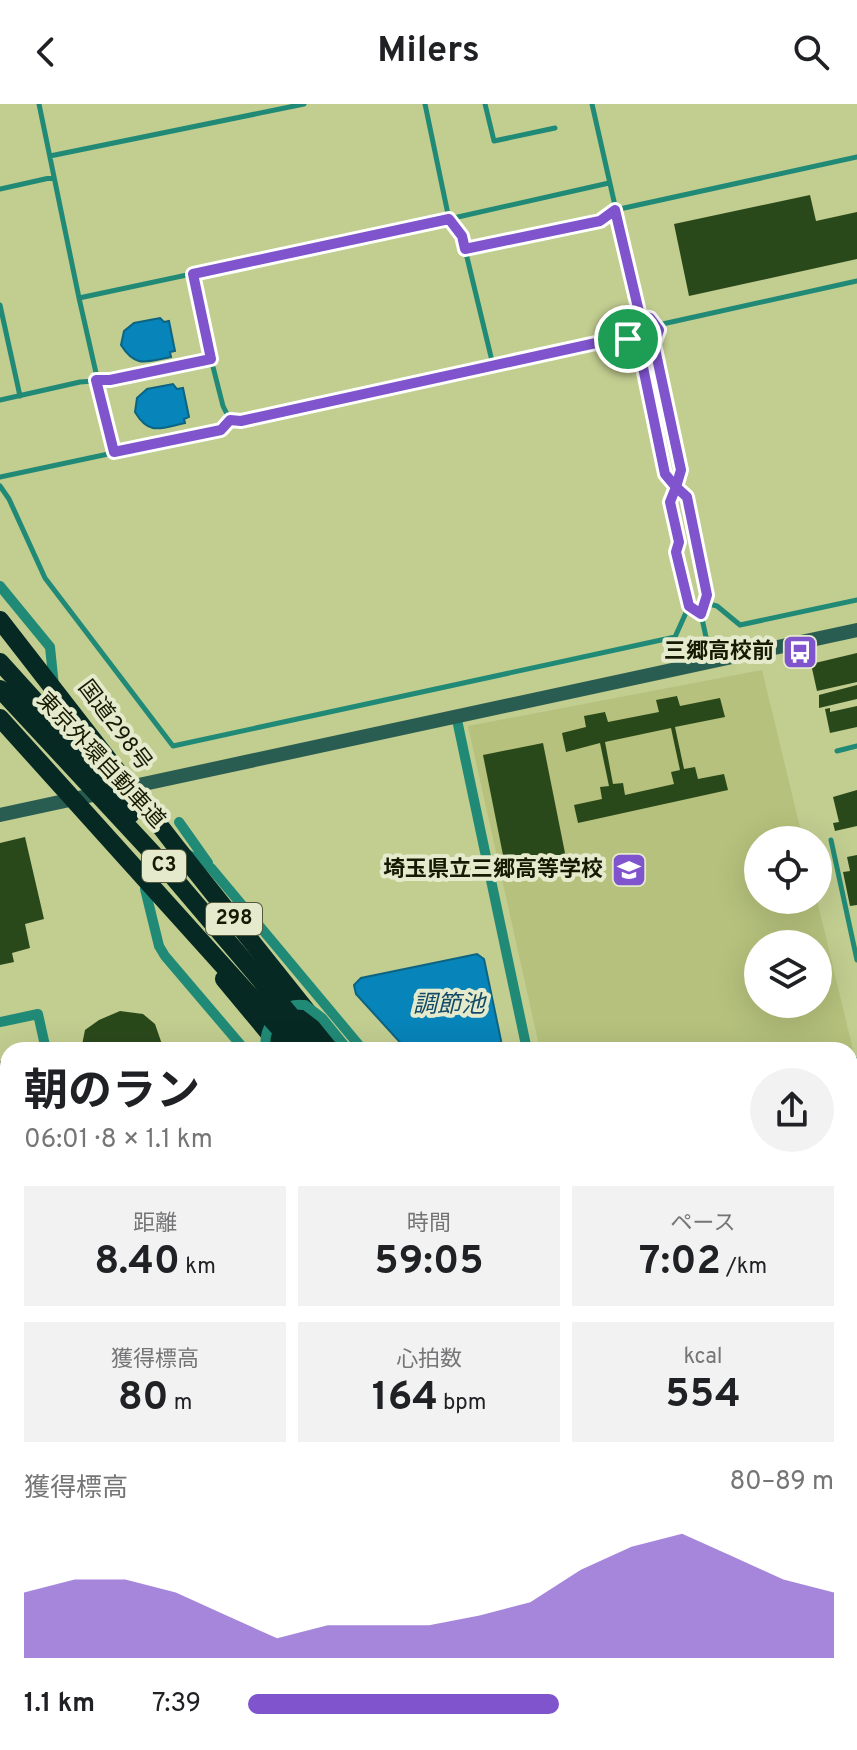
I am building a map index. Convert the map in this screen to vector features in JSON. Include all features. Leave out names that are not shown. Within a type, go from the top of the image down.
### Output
[{"type":"highway","name":"国道298号","points":[[0,620],[332,1042]]},
{"type":"highway","points":[[0,662],[86,757],[195,890],[233,945]]},
{"type":"highway","name":"東京外環自動車道","points":[[0,689],[148,847],[313,1042]]},
{"type":"highway","name":"東京外環自動車道","points":[[0,718],[292,1042]]},
{"type":"highway","name":"298","points":[[0,730],[145,889],[276,1042]]},
{"type":"street","points":[[0,586],[50,647],[55,688]]},
{"type":"street","points":[[0,815],[857,630]]},
{"type":"street","points":[[456,715],[525,1042]]},
{"type":"street","points":[[179,822],[211,868],[356,1042]]},
{"type":"street","points":[[177,848],[211,868]]},
{"type":"street","points":[[145,889],[159,946],[238,1042]]},
{"type":"street","points":[[266,1042],[265,1035],[270,1024],[291,1006],[305,1005],[322,1018],[342,1042]]},
{"type":"street","points":[[0,1022],[38,1014],[44,1042]]},
{"type":"lane","points":[[39,104],[96,380],[114,452]]},
{"type":"lane","points":[[50,156],[304,104]]},
{"type":"lane","points":[[425,104],[449,219],[462,236],[493,365]]},
{"type":"lane","points":[[485,104],[494,141],[555,128]]},
{"type":"lane","points":[[592,104],[640,316]]},
{"type":"lane","points":[[465,249],[600,221],[615,210],[857,157]]},
{"type":"lane","points":[[0,189],[54,177]]},
{"type":"lane","points":[[79,298],[609,183]]},
{"type":"lane","points":[[193,274],[211,359],[223,406],[230,420]]},
{"type":"lane","points":[[658,325],[857,281]]},
{"type":"lane","points":[[0,305],[20,396]]},
{"type":"lane","points":[[0,486],[45,578],[173,746],[675,637],[689,606],[676,552],[679,542],[670,502],[681,470],[654,344],[659,335],[658,325],[650,318],[640,316]]},
{"type":"lane","points":[[628,339],[629,325],[640,316]]},
{"type":"lane","points":[[230,420],[241,421],[614,339],[628,339],[639,348],[665,474],[687,497],[707,595],[701,614],[711,661]]},
{"type":"lane","points":[[639,348],[654,344]]},
{"type":"lane","points":[[0,400],[211,359]]},
{"type":"lane","points":[[0,477],[221,430],[230,420]]},
{"type":"lane","points":[[705,603],[717,606],[740,625],[857,600]]},
{"type":"lane","points":[[689,606],[701,614]]},
{"type":"lane","points":[[837,751],[857,746]]},
{"type":"lane","points":[[832,845],[857,960]]},
{"type":"shaded area","name":"埼玉県立三郷高等学校","points":[[762,670],[800,826],[744,826],[744,914],[820,914],[824,930],[744,930],[744,1018],[832,1018],[832,962],[851,1042],[538,1042],[468,726]]},
{"type":"water","points":[[160,318],[164,322],[169,321],[175,351],[170,352],[171,357],[143,362],[132,358],[121,345],[124,331],[134,323]]},
{"type":"water","points":[[173,384],[177,389],[183,388],[189,417],[184,419],[185,423],[162,428],[145,425],[135,412],[137,398],[147,389]]},
{"type":"water","name":"調節池","points":[[477,954],[484,959],[501,1042],[400,1042],[356,994],[354,985],[361,978]]},
{"type":"building","points":[[810,195],[816,221],[857,212],[857,259],[689,296],[674,224]]},
{"type":"building","points":[[857,653],[857,682],[817,691],[811,664]]},
{"type":"building","points":[[857,685],[857,699],[819,708],[819,695]]},
{"type":"building","points":[[677,696],[680,706],[720,698],[725,717],[675,727],[684,769],[695,767],[698,779],[724,774],[728,790],[578,823],[574,805],[602,799],[600,787],[609,786],[600,743],[566,752],[562,733],[586,727],[584,716],[605,712],[608,722],[659,712],[656,700]],"holes":[[[671,728],[680,770],[671,772],[674,784],[625,795],[623,783],[613,784],[605,742]]]},
{"type":"building","points":[[857,706],[857,727],[830,733],[825,709],[830,708],[830,712]]},
{"type":"building","points":[[543,743],[568,868],[508,880],[483,755]]},
{"type":"building","points":[[857,790],[857,826],[835,831],[833,823],[839,822],[833,797]]},
{"type":"building","points":[[25,837],[44,919],[25,924],[30,948],[12,953],[14,962],[0,965],[0,843]]},
{"type":"building","points":[[857,855],[857,905],[850,906],[843,872],[850,871],[847,857]]},
{"type":"building","points":[[120,1011],[143,1014],[155,1024],[161,1042],[83,1042],[85,1030]]},
{"type":"place","name":"三郷高校前","points":[[800,652]]},
{"type":"place","name":"埼玉県立三郷高等学校","points":[[629,870]]},
{"type":"route","points":[[628,339],[614,339],[241,421],[230,420],[221,430],[114,452],[96,380],[110,380],[211,359],[193,274],[449,219],[462,236],[465,249],[600,221],[615,210],[640,316],[650,318],[658,325],[659,335],[654,344],[681,470],[676,487],[687,497],[707,595],[701,614],[689,606],[676,552],[679,542],[670,502],[676,487],[665,474],[639,348],[628,339]]}]
